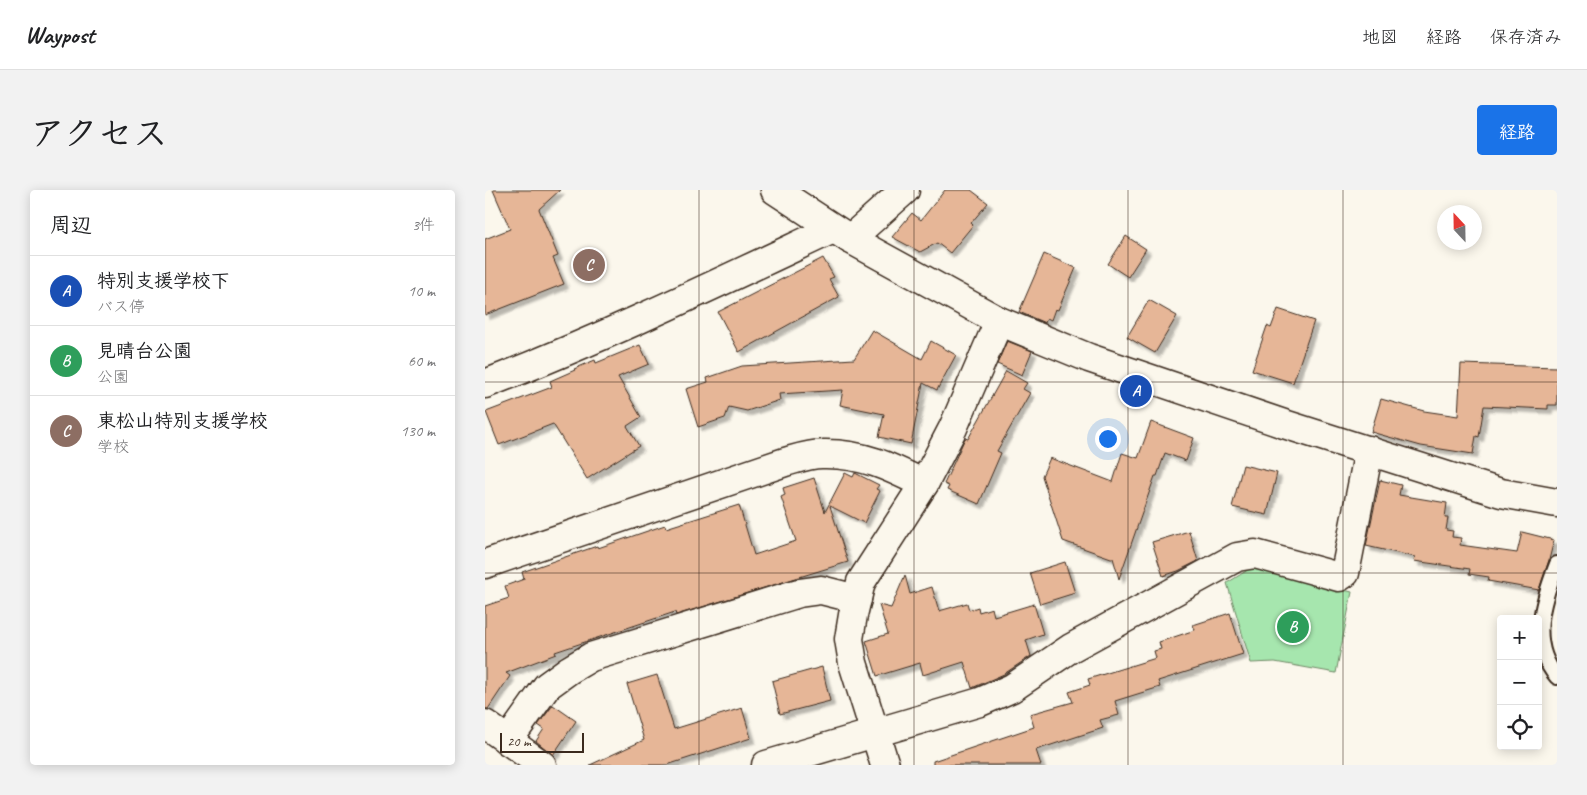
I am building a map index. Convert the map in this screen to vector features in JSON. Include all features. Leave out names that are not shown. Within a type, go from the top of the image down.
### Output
[{"type":"street","points":[[775,190],[841,234],[999,321],[1089,358],[1284,424],[1501,493],[1557,503]]},
{"type":"street","points":[[485,384],[539,363],[841,234],[905,190]]},
{"type":"street","points":[[885,765],[853,663],[849,639],[861,582],[924,484],[953,428],[999,321]]},
{"type":"street","points":[[767,765],[980,702],[1012,688],[1071,648],[1237,557],[1255,554],[1339,577],[1345,573],[1369,450]]},
{"type":"street","points":[[485,564],[785,462],[821,454],[862,457],[924,484]]},
{"type":"street","points":[[508,741],[547,686],[591,657],[799,593],[821,590],[857,599]]},
{"type":"street","points":[[485,724],[542,765]]},
{"type":"lane","points":[[1557,564],[1544,600],[1539,627],[1544,652],[1551,669],[1557,677]]},
{"type":"green space","points":[[1251,568],[1352,592],[1336,673],[1275,662],[1251,663],[1227,583]]},
{"type":"building","points":[[493,190],[560,190],[539,209],[558,256],[553,258],[564,284],[485,315],[485,239],[510,229]]},
{"type":"building","points":[[945,190],[971,190],[988,203],[950,253],[937,243],[920,252],[892,237],[912,213],[921,220]]},
{"type":"building","points":[[1126,236],[1146,249],[1128,277],[1108,264]]},
{"type":"building","points":[[1044,254],[1076,268],[1058,310],[1055,309],[1051,320],[1047,318],[1045,323],[1019,312]]},
{"type":"building","points":[[823,258],[834,277],[829,279],[839,297],[739,352],[718,312]]},
{"type":"building","points":[[1149,300],[1177,316],[1155,353],[1127,337]]},
{"type":"building","points":[[1278,309],[1314,321],[1293,383],[1252,370],[1267,326],[1271,328]]},
{"type":"building","points":[[872,330],[922,359],[931,341],[956,355],[937,390],[923,383],[911,444],[879,437],[884,414],[840,405],[843,390],[779,394],[780,400],[747,411],[729,407],[725,418],[698,427],[686,389],[708,382],[707,378],[742,366],[854,359]]},
{"type":"building","points":[[1007,341],[1032,351],[1022,375],[997,364]]},
{"type":"building","points":[[640,345],[649,364],[618,377],[641,417],[627,426],[639,446],[587,479],[553,424],[499,445],[486,412],[552,387],[550,381],[574,369],[595,360],[596,363]]},
{"type":"building","points":[[1461,364],[1557,367],[1557,405],[1548,405],[1548,409],[1484,406],[1479,437],[1476,436],[1473,454],[1421,446],[1371,432],[1381,399],[1424,411],[1458,416]]},
{"type":"building","points":[[1006,371],[1027,383],[1023,389],[1030,393],[997,451],[1001,453],[979,504],[947,490],[949,486],[944,484],[965,438],[968,439]]},
{"type":"building","points":[[1151,422],[1194,438],[1186,461],[1165,453],[1157,476],[1155,476],[1119,579],[1113,558],[1063,541],[1042,476],[1050,458],[1113,482],[1122,453],[1138,458]]},
{"type":"building","points":[[1243,465],[1277,473],[1267,515],[1232,507]]},
{"type":"building","points":[[845,473],[853,477],[855,473],[879,485],[876,489],[880,491],[864,523],[830,506],[848,562],[676,615],[675,612],[555,652],[556,654],[506,673],[510,676],[488,709],[485,709],[485,606],[509,598],[505,586],[524,579],[522,572],[665,525],[666,528],[739,505],[754,555],[796,541],[781,497],[785,495],[783,488],[814,478],[825,512]]},
{"type":"building","points":[[1380,480],[1401,485],[1399,495],[1447,503],[1445,518],[1448,518],[1446,530],[1453,531],[1452,537],[1461,538],[1460,545],[1517,553],[1522,532],[1554,540],[1539,590],[1488,581],[1489,577],[1469,574],[1470,569],[1414,561],[1415,557],[1366,546]]},
{"type":"building","points":[[1189,531],[1198,561],[1163,576],[1152,542]]},
{"type":"building","points":[[1065,562],[1075,593],[1040,604],[1030,573]]},
{"type":"building","points":[[905,575],[910,594],[932,587],[939,611],[967,603],[969,610],[978,607],[979,612],[992,608],[994,616],[1034,604],[1043,634],[1026,640],[1031,656],[1004,674],[972,688],[964,662],[923,675],[920,663],[877,676],[866,641],[888,634],[879,605],[891,608]]},
{"type":"building","points":[[1230,613],[1243,654],[1158,681],[1160,687],[1115,701],[1119,715],[1100,720],[1103,728],[1036,750],[1041,765],[933,765],[933,761],[1034,727],[1030,714],[1073,702],[1069,692],[1090,685],[1088,679],[1156,658],[1154,651],[1161,649],[1159,642],[1195,630],[1193,625]]},
{"type":"building","points":[[822,667],[830,701],[780,714],[772,681]]},
{"type":"building","points":[[657,675],[674,729],[742,708],[751,738],[667,765],[590,765],[644,740],[627,684]]},
{"type":"building","points":[[553,705],[576,721],[553,755],[536,741],[544,729],[538,725]]},
{"type":"place","name":"東松山特別支援学校","points":[[589,265]]},
{"type":"place","name":"特別支援学校下","points":[[1136,391]]},
{"type":"place","name":"見晴台公園","points":[[1293,627]]}]
